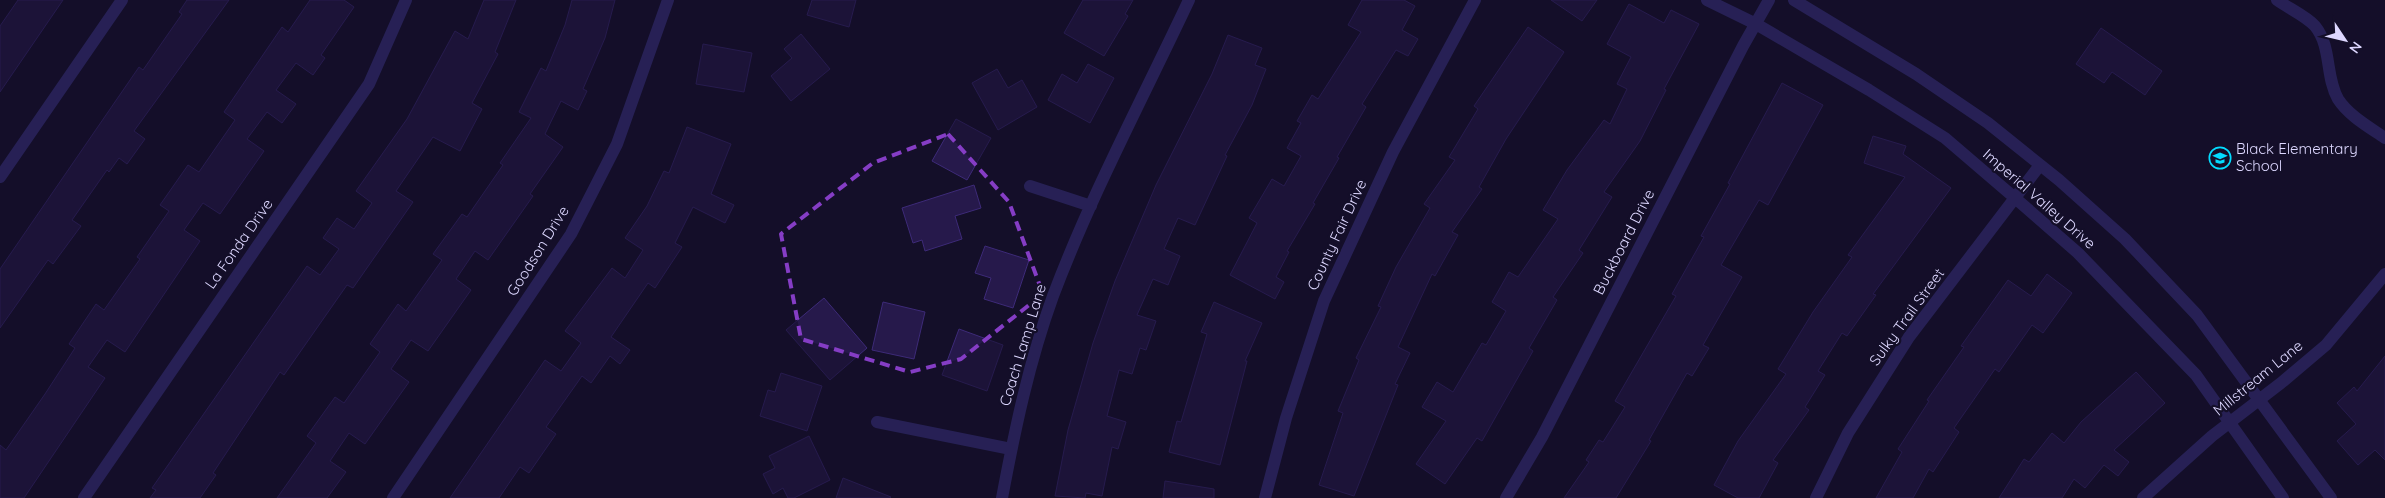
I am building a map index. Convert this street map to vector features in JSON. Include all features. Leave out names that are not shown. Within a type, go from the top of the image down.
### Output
[{"type":"street","points":[[0,177],[122,0]]},
{"type":"street","name":"La Fonda Drive","points":[[84,498],[370,84],[406,0]]},
{"type":"street","name":"Goodson Drive","points":[[393,498],[571,234],[617,144],[668,0]]},
{"type":"street","name":"Coach Lamp Lane","points":[[1002,498],[1022,397],[1053,297],[1091,206],[1189,0]]},
{"type":"street","name":"County Fair Drive","points":[[1265,498],[1286,418],[1324,301],[1393,152],[1475,0]]},
{"type":"street","name":"Imperial Valley Drive","points":[[1707,0],[1756,24],[1869,90],[1945,138],[2015,198],[2078,253],[2142,317],[2196,375],[2283,498]]},
{"type":"street","name":"Buckboard Drive","points":[[1506,498],[1542,437],[1769,0]]},
{"type":"street","name":"Imperial Valley Drive","points":[[1794,0],[1924,80],[1988,123],[2040,164],[2125,239],[2197,314],[2331,498]]},
{"type":"street","points":[[2277,0],[2314,26],[2325,44],[2331,81],[2338,99],[2355,117],[2385,138]]},
{"type":"street","name":"Sulky Trail Street","points":[[1816,498],[1848,433],[1909,337],[2040,164]]},
{"type":"street","points":[[1030,186],[1091,206]]},
{"type":"street","name":"Millstream Lane","points":[[2142,498],[2229,422],[2326,345],[2385,274]]},
{"type":"street","points":[[876,422],[1011,449]]},
{"type":"highlighted area","points":[[948,134],[1009,202],[1043,294],[961,359],[910,372],[801,339],[781,234],[873,163]]},
{"type":"building","points":[[18,0],[63,0],[0,92],[0,26]]},
{"type":"building","points":[[187,0],[229,0],[134,131],[145,139],[127,164],[119,158],[109,172],[107,170],[72,220],[81,226],[53,264],[48,260],[0,328],[0,269],[139,67],[143,70],[182,14],[179,12]]},
{"type":"building","points":[[310,0],[344,0],[354,7],[321,55],[325,58],[313,75],[296,63],[276,90],[296,104],[282,123],[267,112],[247,139],[264,151],[220,214],[203,203],[184,230],[200,241],[125,352],[107,340],[88,367],[105,378],[24,498],[0,498],[0,445],[6,450],[45,394],[75,348],[69,344],[96,304],[104,310],[140,259],[137,257],[169,211],[160,205],[188,165],[199,172],[235,120],[224,112],[282,27],[288,32]]},
{"type":"building","points":[[484,0],[516,0],[495,52],[498,54],[472,103],[482,109],[460,151],[433,137],[396,191],[413,202],[353,288],[347,285],[284,375],[280,372],[213,473],[216,475],[200,498],[150,498],[156,490],[152,488],[307,266],[320,275],[339,249],[323,238],[337,218],[354,229],[372,203],[356,191],[407,119],[455,31],[468,39]]},
{"type":"building","points":[[572,0],[615,0],[605,38],[583,89],[587,91],[578,110],[561,101],[545,134],[563,147],[530,194],[533,196],[488,260],[475,251],[456,279],[471,290],[428,351],[411,340],[391,369],[409,382],[365,444],[349,433],[330,461],[346,472],[327,498],[277,498],[316,443],[307,436],[335,397],[344,403],[380,352],[370,344],[398,304],[406,311],[442,260],[433,254],[462,214],[467,217],[503,165],[500,163],[531,118],[519,112],[541,68],[546,71],[565,25]]},
{"type":"building","points":[[812,0],[856,0],[849,27],[807,15]]},
{"type":"building","points":[[1083,0],[1133,0],[1125,14],[1128,16],[1104,56],[1064,33]]},
{"type":"building","points":[[1362,0],[1404,0],[1415,6],[1402,30],[1418,39],[1408,56],[1396,50],[1362,104],[1366,107],[1337,157],[1339,158],[1313,203],[1315,204],[1287,251],[1289,252],[1276,277],[1284,282],[1275,299],[1230,275],[1257,223],[1249,218],[1272,179],[1284,186],[1301,156],[1287,148],[1301,123],[1297,121],[1312,95],[1318,99],[1361,32],[1348,25]]},
{"type":"building","points":[[1551,0],[1597,0],[1582,21]]},
{"type":"building","points":[[1629,4],[1664,23],[1671,10],[1699,24],[1664,89],[1666,90],[1640,141],[1604,192],[1612,197],[1579,250],[1583,253],[1553,297],[1557,300],[1529,348],[1533,351],[1482,441],[1477,438],[1445,484],[1416,464],[1446,421],[1422,407],[1437,382],[1453,392],[1482,343],[1486,345],[1506,311],[1492,302],[1509,272],[1518,277],[1558,219],[1543,210],[1567,170],[1604,120],[1610,124],[1627,89],[1617,84],[1631,57],[1607,44]]},
{"type":"building","points":[[1528,27],[1564,52],[1506,139],[1479,187],[1482,189],[1452,232],[1458,235],[1435,276],[1432,274],[1398,347],[1410,353],[1395,384],[1398,385],[1354,496],[1319,485],[1343,413],[1338,411],[1359,360],[1356,358],[1381,307],[1378,306],[1396,267],[1430,208],[1424,204],[1455,160],[1449,157],[1478,109],[1474,106]]},
{"type":"building","points":[[2101,28],[2162,71],[2145,95],[2112,72],[2104,83],[2076,64]]},
{"type":"building","points":[[801,34],[830,69],[791,101],[771,76],[792,58],[784,49]]},
{"type":"building","points":[[1228,35],[1262,48],[1255,65],[1266,69],[1252,105],[1225,155],[1227,156],[1195,225],[1178,218],[1164,249],[1180,256],[1168,285],[1153,279],[1137,315],[1156,321],[1146,350],[1140,348],[1132,374],[1119,370],[1107,416],[1126,422],[1118,449],[1112,447],[1102,496],[1086,493],[1085,498],[1055,496],[1068,430],[1093,343],[1115,281],[1156,185],[1212,74]]},
{"type":"building","points":[[703,44],[752,53],[744,92],[696,84]]},
{"type":"building","points":[[1088,64],[1114,78],[1090,123],[1048,100],[1062,74],[1077,83]]},
{"type":"building","points":[[997,69],[1008,88],[1022,80],[1037,107],[998,130],[972,83]]},
{"type":"building","points":[[1782,83],[1823,105],[1768,205],[1759,200],[1721,265],[1742,277],[1703,345],[1709,348],[1692,376],[1687,373],[1649,440],[1651,441],[1616,498],[1564,498],[1589,462],[1586,460],[1599,440],[1603,442],[1625,407],[1615,401],[1676,296],[1672,294],[1704,237],[1701,236]]},
{"type":"building","points":[[956,119],[991,138],[967,180],[932,161]]},
{"type":"building","points":[[687,127],[731,144],[711,194],[734,205],[725,223],[693,207],[675,243],[682,247],[655,288],[648,283],[611,337],[630,350],[620,364],[610,356],[591,383],[582,376],[546,427],[556,434],[529,473],[520,467],[499,498],[450,498],[545,360],[561,371],[581,343],[565,331],[612,268],[625,278],[643,250],[625,238],[647,206],[664,171],[669,173]]},
{"type":"building","points":[[1873,136],[1906,146],[1903,154],[1951,188],[1873,294],[1876,295],[1847,336],[1842,333],[1818,371],[1825,375],[1805,407],[1809,410],[1773,460],[1778,463],[1759,498],[1738,498],[1714,485],[1738,441],[1786,374],[1778,369],[1813,312],[1852,257],[1848,255],[1905,177],[1864,163]]},
{"type":"building","points":[[974,185],[981,208],[955,216],[962,239],[925,251],[922,240],[913,243],[902,208]]},
{"type":"building","points":[[985,246],[1029,260],[1013,308],[984,299],[991,278],[975,273]]},
{"type":"building","points":[[2047,274],[2072,293],[2043,333],[2032,325],[1999,372],[1995,369],[1954,428],[1959,432],[1933,472],[1929,469],[1913,498],[1876,498],[1902,452],[1898,449],[1929,401],[1927,400],[1964,347],[1961,346],[2008,280],[2031,296]]},
{"type":"building","points":[[824,298],[867,348],[830,380],[786,330]]},
{"type":"building","points":[[883,302],[925,312],[914,359],[872,350]]},
{"type":"building","points":[[1214,302],[1262,323],[1245,361],[1247,361],[1220,465],[1169,452],[1177,421],[1181,422],[1207,334],[1201,332]]},
{"type":"building","points":[[959,329],[1003,345],[987,391],[942,375]]},
{"type":"building","points":[[2385,356],[2385,460],[2375,450],[2358,465],[2337,441],[2356,424],[2337,403],[2354,387],[2357,391]]},
{"type":"building","points":[[2136,372],[2165,403],[2114,450],[2129,462],[2118,476],[2104,465],[2085,488],[2074,479],[2062,498],[1999,498],[2024,459],[2029,462],[2052,433],[2064,443],[2081,422]]},
{"type":"building","points":[[781,373],[822,386],[807,431],[760,416],[768,390],[775,392]]},
{"type":"building","points":[[809,436],[830,480],[794,498],[788,498],[783,488],[773,494],[763,474],[775,468],[769,456]]},
{"type":"building","points":[[843,478],[891,497],[836,498]]},
{"type":"building","points":[[1165,481],[1214,489],[1214,498],[1163,498]]},
{"type":"place","name":"Black Elementary School","points":[[2220,158]]}]
